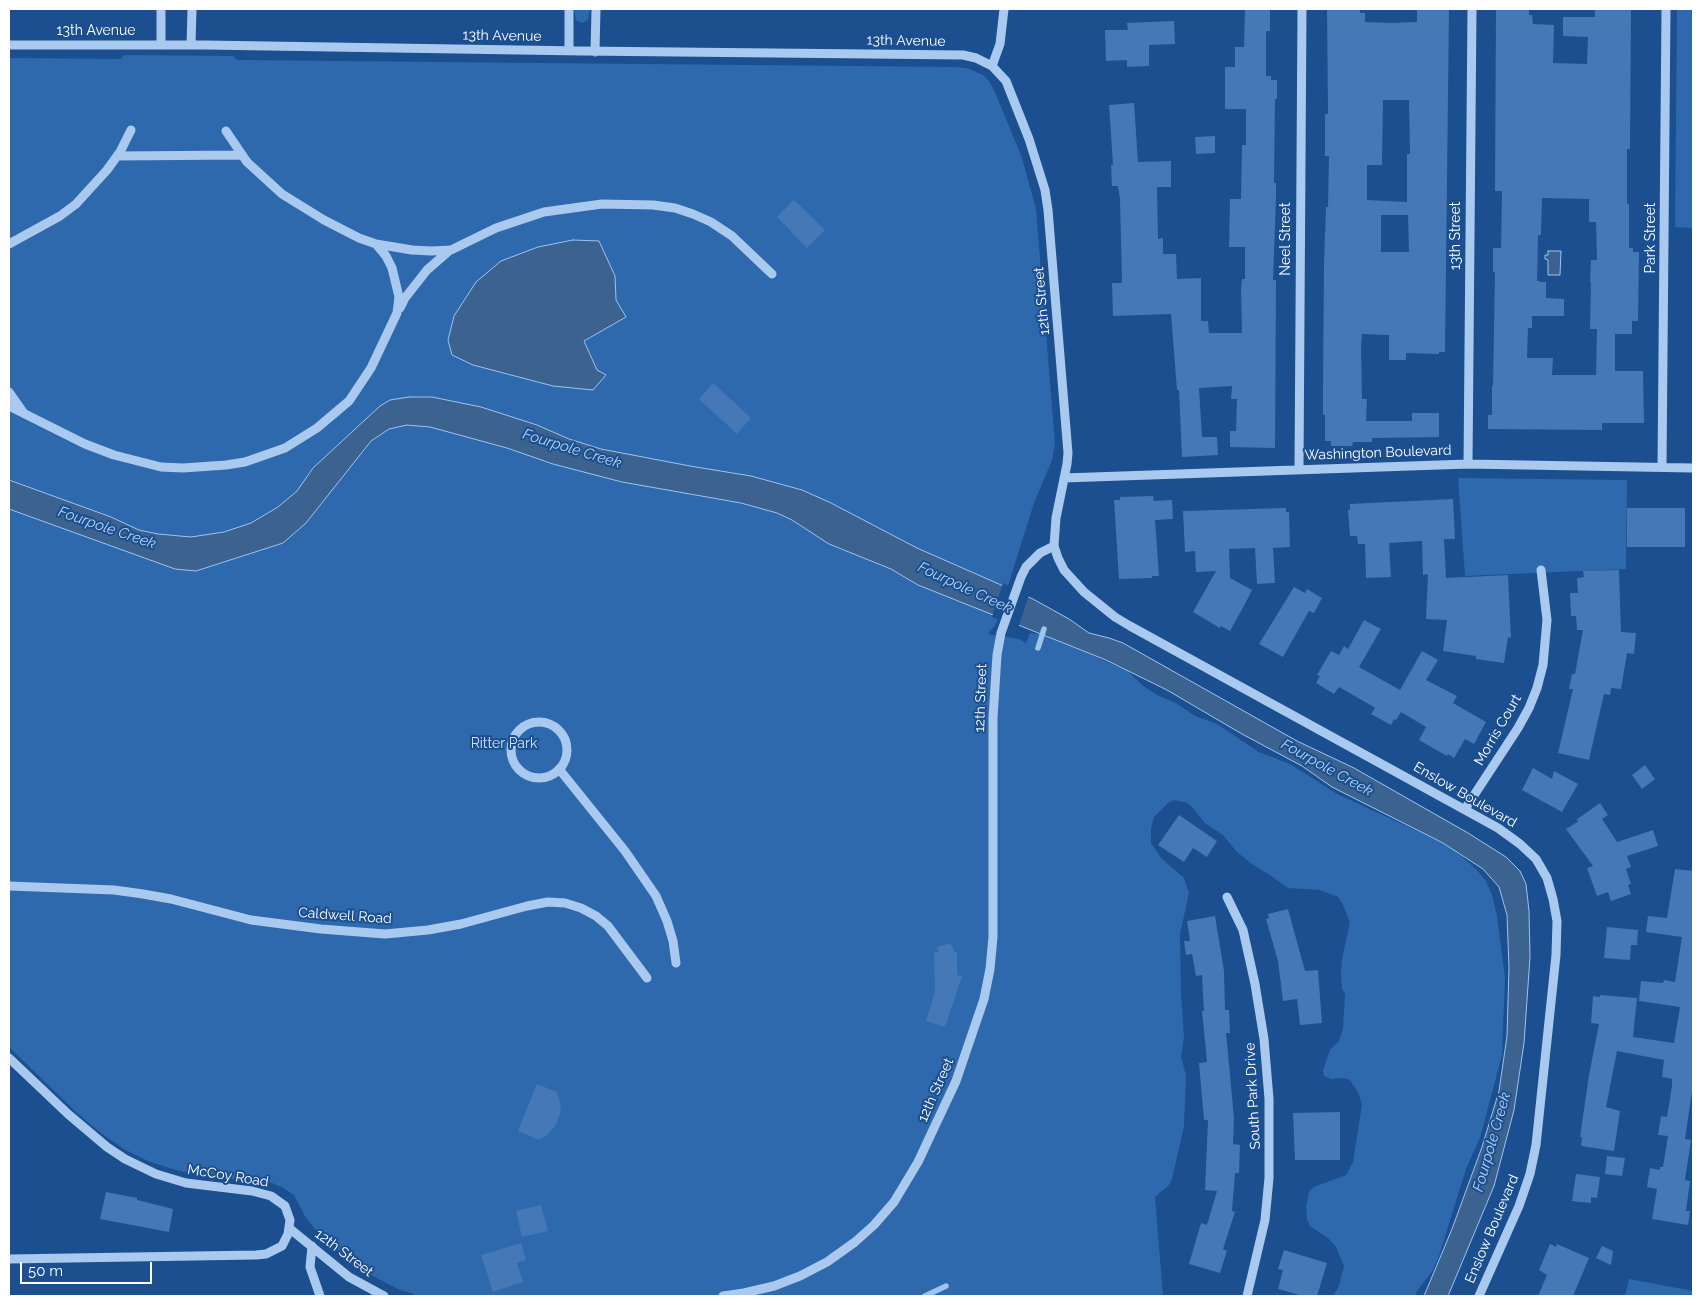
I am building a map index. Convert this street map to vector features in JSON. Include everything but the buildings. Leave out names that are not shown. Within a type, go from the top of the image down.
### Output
[{"type":"street","points":[[161,45],[162,9]]},
{"type":"street","points":[[191,45],[192,9]]},
{"type":"street","points":[[568,51],[569,9]]},
{"type":"street","points":[[595,52],[596,9]]},
{"type":"street","points":[[992,66],[1000,44],[1004,9]]},
{"type":"street","name":"Neel Street","points":[[1299,469],[1302,9]]},
{"type":"street","name":"13th Street","points":[[1468,464],[1472,9]]},
{"type":"street","name":"Park Street","points":[[1662,467],[1666,9]]},
{"type":"street","name":"13th Avenue","points":[[9,44],[963,55],[976,58],[992,66]]},
{"type":"street","name":"12th Street","points":[[723,1296],[774,1286],[800,1276],[827,1262],[874,1225],[894,1202],[918,1162],[956,1082],[982,1008],[990,969],[994,906],[995,674],[1002,633],[1021,577],[1030,562],[1054,546],[1056,518],[1068,453],[1052,251],[1044,190],[1029,139],[1008,88],[999,72],[992,66]]},
{"type":"street","points":[[9,244],[60,216],[76,204],[117,156],[131,130]]},
{"type":"street","points":[[226,131],[242,155],[259,174],[295,203],[342,229],[376,244],[431,252],[451,250]]},
{"type":"street","points":[[117,156],[242,155]]},
{"type":"street","points":[[9,406],[85,444],[139,462],[161,466],[183,468],[226,466],[245,462],[285,448],[317,428],[349,401],[362,383],[405,298],[427,270],[451,250],[496,228],[544,212],[602,204],[653,205],[684,211],[711,222],[732,236],[772,274]]},
{"type":"street","points":[[376,244],[386,256],[392,268],[399,297],[397,313]]},
{"type":"street","points":[[9,392],[24,414]]},
{"type":"street","name":"Washington Boulevard","points":[[1064,478],[1468,464],[1693,468]]},
{"type":"street","name":"Enslow Boulevard","points":[[1054,546],[1058,558],[1076,584],[1115,616],[1498,828],[1520,844],[1536,859],[1547,878],[1557,922],[1555,963],[1536,1145],[1530,1174],[1519,1206],[1479,1296]]},
{"type":"street","name":"Morris Court","points":[[1465,809],[1518,728],[1537,688],[1543,665],[1547,620],[1540,570]]},
{"type":"street","points":[[536,722],[546,722],[555,726],[562,733],[566,742],[567,752],[565,761],[559,769],[551,775],[542,778],[532,777],[523,773],[516,766],[512,758],[513,738],[518,730],[526,724],[536,722]]},
{"type":"street","points":[[559,769],[625,851],[656,896],[667,921],[673,942],[676,964]]},
{"type":"street","name":"Caldwell Road","points":[[9,886],[114,890],[171,899],[251,920],[312,928],[385,934],[428,930],[461,924],[548,902],[565,903],[582,908],[608,926],[647,978]]},
{"type":"street","name":"South Park Drive","points":[[1227,897],[1243,930],[1255,984],[1264,1039],[1269,1099],[1270,1146],[1265,1220],[1247,1296]]},
{"type":"street","name":"McCoy Road","points":[[9,1058],[68,1114],[107,1147],[125,1159],[156,1174],[186,1183],[252,1191],[271,1196],[285,1206],[289,1213],[289,1228]]},
{"type":"street","points":[[9,1259],[266,1254],[282,1246],[289,1228]]},
{"type":"street","name":"12th Street","points":[[289,1228],[349,1277],[384,1296]]},
{"type":"street","points":[[312,1246],[310,1267],[320,1296]]},
{"type":"green space","points":[[574,9],[590,9],[588,20],[582,23],[576,20]]},
{"type":"green space","points":[[1677,9],[1693,9],[1693,228],[1675,227]]},
{"type":"green space","name":"Ritter Park","points":[[124,55],[233,56],[237,60],[954,67],[967,68],[983,75],[995,92],[1022,158],[1036,209],[1055,444],[1052,460],[1034,503],[996,624],[988,634],[1019,639],[1026,643],[1030,633],[1045,635],[1128,671],[1142,685],[1157,695],[1176,703],[1195,716],[1217,724],[1259,752],[1290,764],[1337,794],[1450,846],[1477,870],[1486,881],[1492,895],[1497,916],[1505,978],[1502,1055],[1480,1138],[1466,1169],[1439,1256],[1433,1270],[1415,1296],[1333,1296],[1339,1286],[1344,1266],[1336,1247],[1328,1238],[1310,1226],[1307,1220],[1306,1206],[1309,1192],[1314,1187],[1346,1175],[1353,1162],[1362,1105],[1358,1092],[1350,1080],[1344,1078],[1331,1079],[1324,1076],[1323,1070],[1330,1050],[1339,1041],[1343,1028],[1345,994],[1342,989],[1341,973],[1350,922],[1342,903],[1338,897],[1320,890],[1288,888],[1237,852],[1223,835],[1205,823],[1187,803],[1174,800],[1168,803],[1154,817],[1151,829],[1151,843],[1162,859],[1184,878],[1189,893],[1180,934],[1184,1036],[1181,1057],[1186,1075],[1184,1126],[1172,1179],[1169,1185],[1155,1197],[1163,1296],[414,1296],[414,1294],[398,1289],[373,1276],[336,1249],[320,1235],[306,1218],[294,1195],[283,1188],[272,1183],[199,1175],[148,1161],[124,1149],[77,1113],[9,1047],[9,58],[120,59]]},
{"type":"green space","points":[[1458,478],[1627,480],[1626,569],[1465,576]]},
{"type":"green space","points":[[1629,1279],[1693,1291],[1693,1296],[1625,1296]]},
{"type":"water","points":[[573,240],[599,241],[615,276],[616,300],[626,317],[584,341],[597,370],[606,375],[593,390],[553,386],[473,365],[452,355],[448,340],[454,316],[476,282],[501,261],[538,247]]},
{"type":"water","points":[[1548,251],[1561,251],[1560,275],[1548,275],[1548,260],[1545,259],[1545,255],[1548,255]]},
{"type":"water","name":"Fourpole Creek","points":[[409,397],[432,397],[481,407],[537,425],[569,439],[601,449],[751,476],[802,490],[917,548],[1033,599],[1069,619],[1089,633],[1123,643],[1297,741],[1354,768],[1468,833],[1506,857],[1520,871],[1526,884],[1529,911],[1530,957],[1524,1043],[1514,1110],[1494,1186],[1448,1296],[1424,1296],[1452,1229],[1482,1147],[1499,1091],[1507,1036],[1509,967],[1507,915],[1499,887],[1483,869],[1443,843],[1332,787],[1302,766],[1242,734],[1167,690],[1106,660],[918,585],[891,569],[829,544],[792,520],[777,513],[741,503],[622,482],[553,464],[507,448],[430,427],[407,425],[389,429],[371,441],[306,523],[283,543],[196,571],[175,569],[9,509],[9,480],[111,517],[139,530],[191,537],[224,532],[251,523],[278,507],[297,491],[313,468],[380,406],[390,400]]},
{"type":"pier","points":[[1003,583],[1029,595],[1018,628],[992,617]]},
{"type":"waterway","points":[[1038,648],[1044,629]]},
{"type":"waterway","points":[[925,1296],[946,1286]]}]
